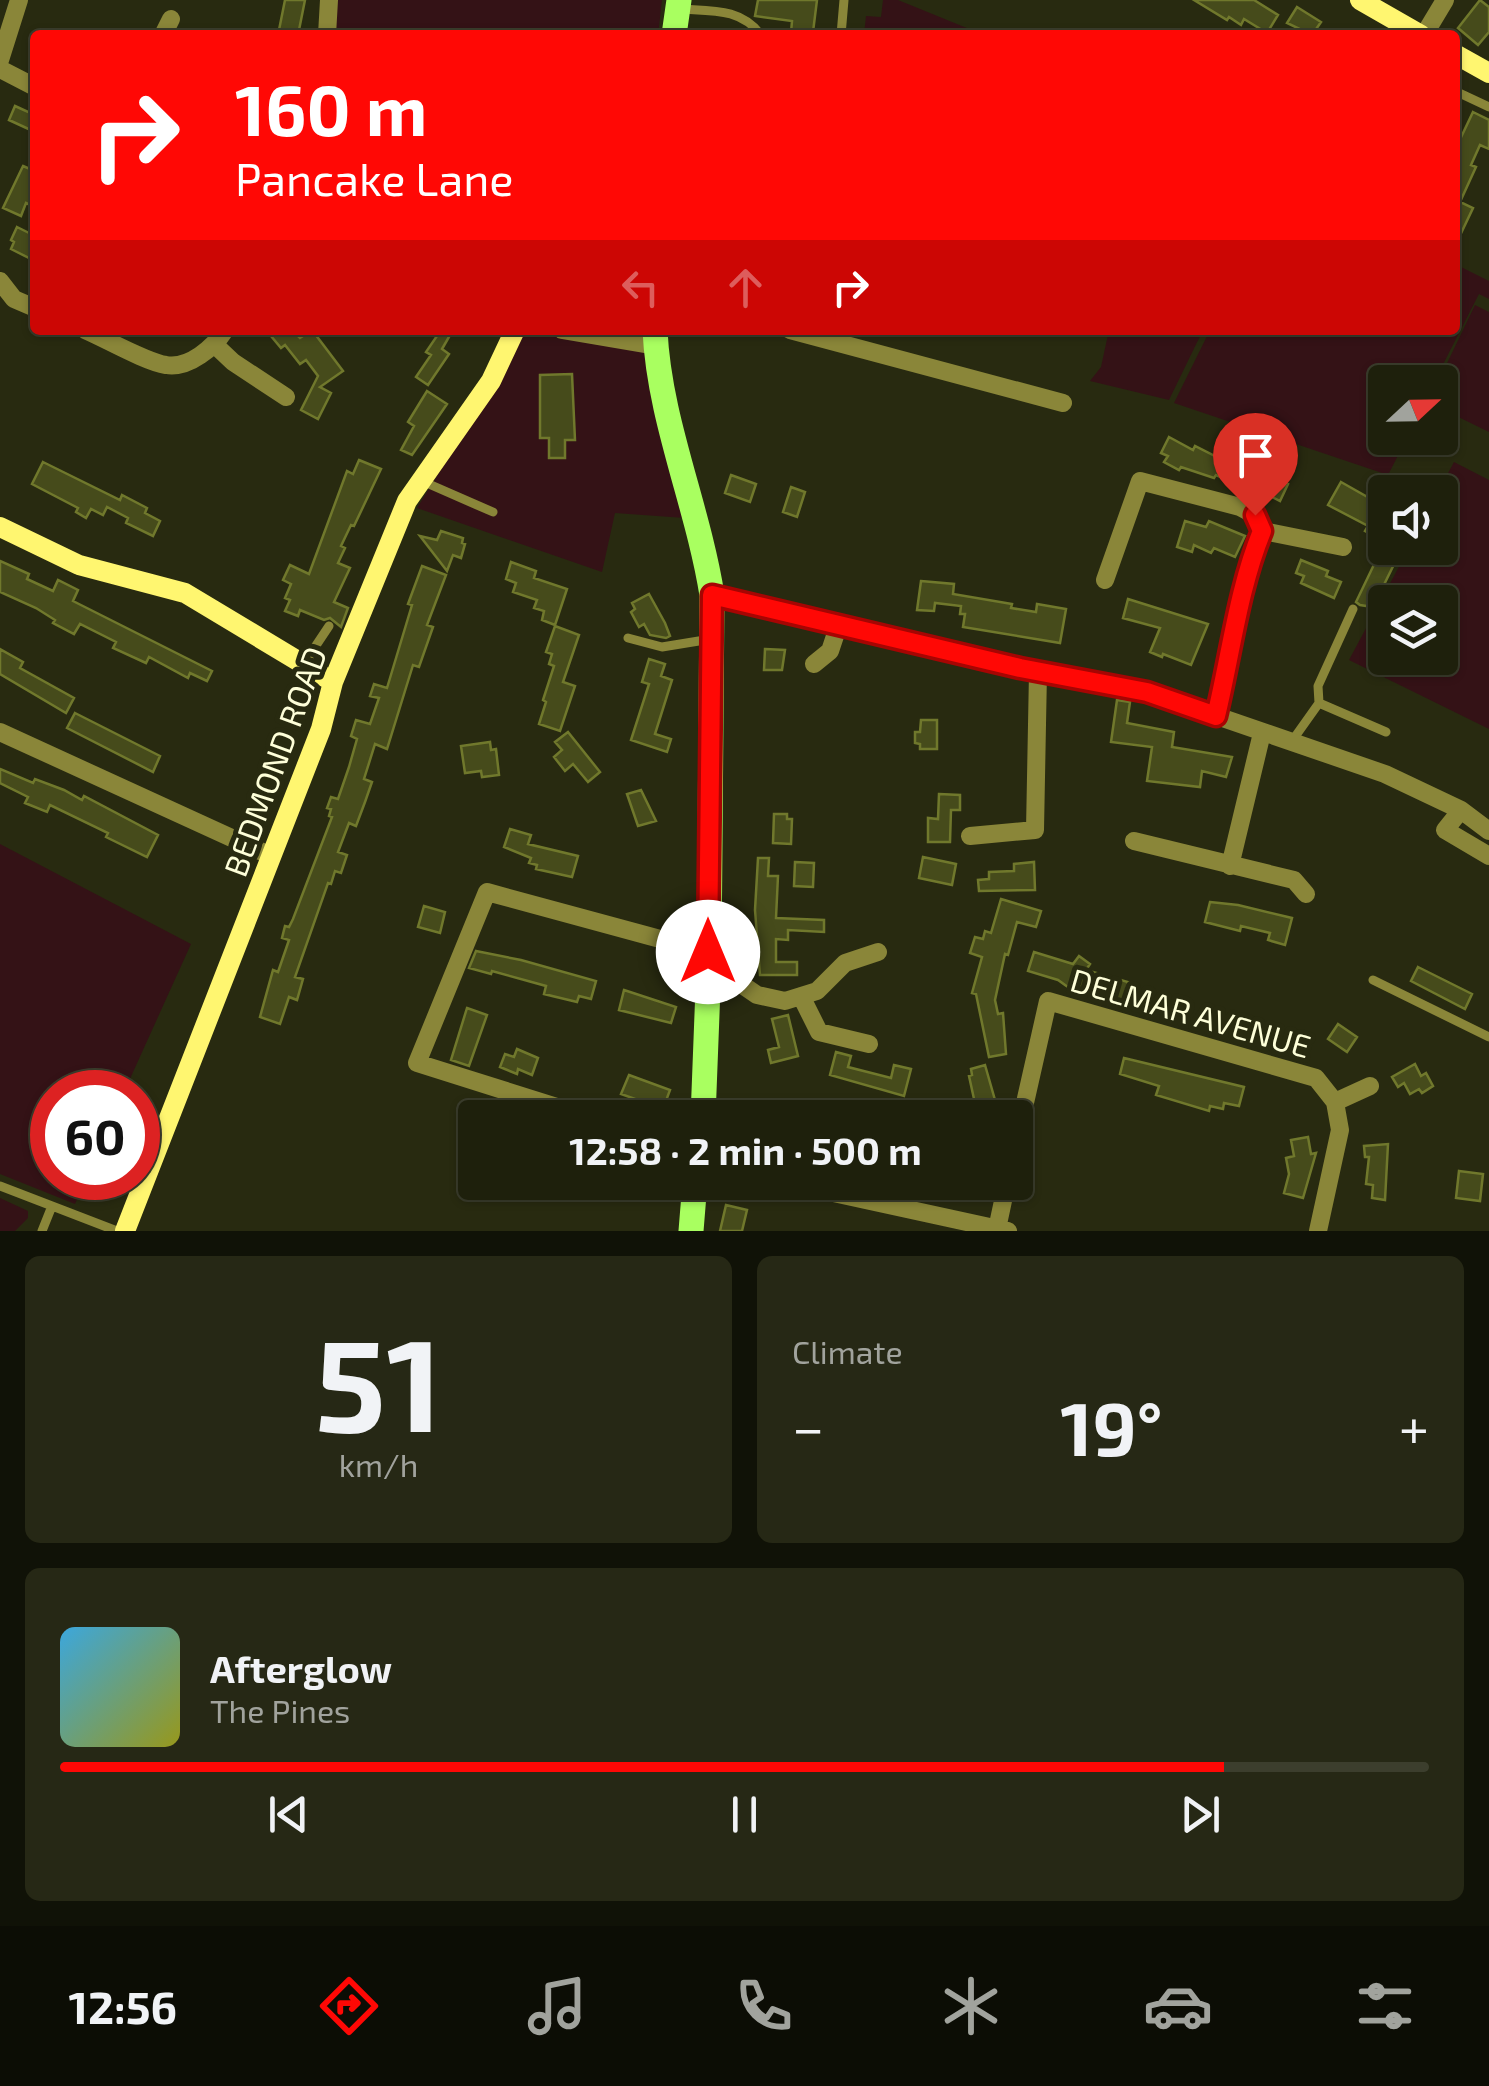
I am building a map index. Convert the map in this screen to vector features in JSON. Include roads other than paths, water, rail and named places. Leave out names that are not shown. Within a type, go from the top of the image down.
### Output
[{"type":"main road","points":[[675,30],[679,4]]},
{"type":"main road","points":[[656,338],[664,396],[706,556],[712,595],[709,957],[703,1100]]},
{"type":"main road","points":[[691,1231],[694,1200]]},
{"type":"street","points":[[0,60],[19,0]]},
{"type":"street","points":[[327,30],[329,0]]},
{"type":"street","points":[[1360,0],[1413,30]]},
{"type":"street","points":[[1425,30],[1445,0]]},
{"type":"street","points":[[1460,61],[1489,73]]},
{"type":"street","points":[[0,70],[30,85]]},
{"type":"street","points":[[0,281],[14,299],[30,306]]},
{"type":"street","points":[[97,335],[168,366],[188,362],[220,337],[232,362],[286,397]]},
{"type":"street","name":"BEDMOND ROAD","points":[[125,1231],[321,729],[333,682],[407,501],[492,381],[512,335]]},
{"type":"street","points":[[621,335],[656,338]]},
{"type":"street","points":[[809,335],[1063,403]]},
{"type":"street","points":[[1105,580],[1140,481],[1240,507],[1255,515],[1262,531],[1242,590],[1216,716]]},
{"type":"street","points":[[0,526],[80,565],[185,593],[333,682]]},
{"type":"street","points":[[1262,531],[1343,547]]},
{"type":"street","points":[[712,595],[1038,672],[1147,692],[1385,774],[1461,810],[1489,831]]},
{"type":"street","points":[[814,664],[830,651],[838,626]]},
{"type":"street","points":[[970,836],[1035,830],[1038,672]]},
{"type":"street","points":[[0,732],[271,856]]},
{"type":"street","points":[[1230,866],[1262,733]]},
{"type":"street","points":[[1461,810],[1444,830],[1489,856]]},
{"type":"street","points":[[1134,841],[1294,880],[1306,894]]},
{"type":"street","points":[[535,1100],[417,1063],[487,892],[709,957],[758,994],[785,1001],[817,991],[845,963],[878,952]]},
{"type":"street","points":[[801,996],[819,1032],[870,1044]]},
{"type":"street","name":"DELMAR AVENUE","points":[[1026,1100],[1048,1002],[1316,1078],[1335,1102],[1340,1130],[1318,1231]]},
{"type":"street","name":"DELMAR AVENUE","points":[[1335,1102],[1370,1086]]},
{"type":"street","points":[[865,1200],[1002,1230],[1005,1200]]},
{"type":"lane","points":[[841,30],[844,0]]},
{"type":"lane","points":[[679,4],[731,12],[752,22],[758,30]]},
{"type":"lane","points":[[1460,93],[1489,107]]},
{"type":"lane","points":[[421,481],[493,512]]},
{"type":"lane","points":[[1290,744],[1319,702],[1318,686],[1353,609]]},
{"type":"lane","points":[[303,664],[329,626]]},
{"type":"lane","points":[[628,638],[662,647],[713,638]]},
{"type":"lane","points":[[1319,702],[1386,732]]},
{"type":"lane","points":[[1372,980],[1489,1037]]},
{"type":"lane","points":[[0,1186],[117,1231]]},
{"type":"lane","points":[[42,1231],[52,1206]]}]
